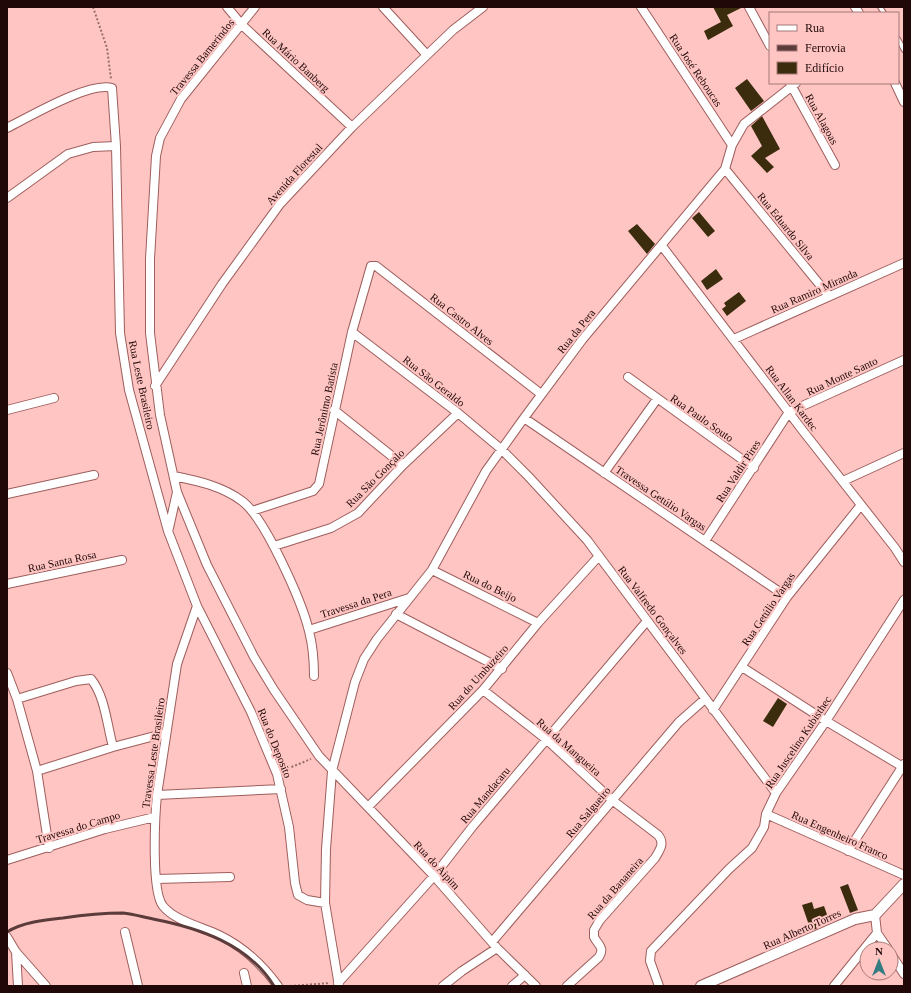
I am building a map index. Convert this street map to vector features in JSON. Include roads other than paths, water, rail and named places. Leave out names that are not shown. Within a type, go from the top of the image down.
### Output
[{"type":"street","name":"Rua Mário Banberg","points":[[227,7],[242,25],[352,127]]},
{"type":"street","name":"Travessa Bamerindos","points":[[177,492],[155,386],[150,333],[150,259],[156,156],[160,138],[167,122],[181,99],[255,7]]},
{"type":"street","points":[[383,7],[427,55]]},
{"type":"street","name":"Avenida Florestal","points":[[155,386],[250,243],[280,204],[352,127],[453,30],[483,7]]},
{"type":"street","name":"Rua José Reboucas","points":[[641,7],[732,145]]},
{"type":"street","points":[[749,7],[769,44]]},
{"type":"street","name":"Rua da Pera","points":[[339,984],[326,903],[326,849],[332,771],[355,682],[361,665],[377,639],[432,570],[486,471],[541,394],[582,340],[725,169],[732,145],[744,124],[793,84]]},
{"type":"street","name":"Rua Alagoas","points":[[793,84],[834,165]]},
{"type":"street","points":[[896,84],[904,101]]},
{"type":"street","name":"Rua Leste Brasileiro","points":[[7,128],[88,90],[100,87],[112,88],[116,146],[120,333],[123,360],[129,390],[168,530],[197,606]]},
{"type":"street","points":[[7,198],[68,154],[93,147],[116,146]]},
{"type":"street","name":"Rua Eduardo Silva","points":[[725,169],[829,296]]},
{"type":"street","name":"Rua Allan Kardec","points":[[662,246],[895,548],[904,562]]},
{"type":"street","name":"Rua Ramiro Miranda","points":[[734,339],[904,263]]},
{"type":"street","name":"Rua Castro Alves","points":[[370,267],[372,265],[376,266],[541,394]]},
{"type":"street","name":"Rua Jerônimo Batista","points":[[252,511],[313,491],[319,484],[352,332],[370,267]]},
{"type":"street","name":"Rua São Geraldo","points":[[352,332],[458,413],[501,449]]},
{"type":"street","name":"Rua Monte Santo","points":[[789,412],[904,360]]},
{"type":"street","name":"Rua Paulo Souto","points":[[628,377],[754,468]]},
{"type":"street","points":[[7,410],[54,398]]},
{"type":"street","name":"Rua Paulo Souto","points":[[604,473],[657,399]]},
{"type":"street","points":[[334,410],[403,465]]},
{"type":"street","name":"Rua Valdir Pires","points":[[705,541],[754,468],[789,412]]},
{"type":"street","name":"Rua São Gonçalo","points":[[274,546],[332,528],[347,520],[368,504],[403,465],[458,413]]},
{"type":"street","name":"Travessa Getúlio Vargas","points":[[524,418],[787,597]]},
{"type":"street","name":"Rua Valfredo Gonçalves","points":[[501,449],[560,511],[599,556],[776,793]]},
{"type":"street","points":[[842,481],[904,453]]},
{"type":"street","points":[[7,494],[94,475]]},
{"type":"street","points":[[174,476],[209,484],[225,491],[243,501],[252,511],[274,546],[309,630],[314,661],[314,676]]},
{"type":"street","points":[[168,530],[177,492]]},
{"type":"street","name":"Rua do Aipim","points":[[177,492],[207,565],[254,657],[274,690],[319,756],[434,876],[495,945],[536,986]]},
{"type":"street","name":"Rua Getúlio Vargas","points":[[713,710],[787,597],[861,505]]},
{"type":"street","name":"Rua do Umbuzeiro","points":[[368,807],[483,690],[538,623],[599,556]]},
{"type":"street","name":"Rua Santa Rosa","points":[[7,584],[122,560]]},
{"type":"street","name":"Rua do Beijo","points":[[432,570],[538,623]]},
{"type":"street","name":"Travessa da Pera","points":[[309,630],[410,598]]},
{"type":"street","name":"Rua Juscelino Kubisthec","points":[[659,986],[652,969],[650,956],[651,951],[729,869],[752,848],[764,827],[766,814],[776,793],[826,722],[904,600]]},
{"type":"street","name":"Travessa Leste Brasileiro","points":[[197,606],[178,664],[157,795],[155,817],[156,879],[158,894],[163,906],[178,917],[221,936],[242,948],[267,970],[278,986]]},
{"type":"street","name":"Rua do Deposito","points":[[197,606],[251,712],[277,774],[289,827],[294,882],[298,895],[307,900],[326,903]]},
{"type":"street","points":[[396,614],[502,668]]},
{"type":"street","name":"Rua Mandacaru","points":[[339,984],[434,876],[473,826],[647,621]]},
{"type":"street","points":[[742,667],[826,722],[903,766],[848,851]]},
{"type":"street","points":[[7,673],[17,699],[37,771],[49,848]]},
{"type":"street","points":[[17,699],[76,680],[91,679],[95,684],[102,704],[112,747]]},
{"type":"street","name":"Rua da Mangueira","points":[[483,690],[546,739],[612,800],[660,838],[661,846],[655,858]]},
{"type":"street","name":"Rua Salgueiro","points":[[443,986],[495,945],[612,800],[679,722],[705,699]]},
{"type":"street","points":[[37,771],[112,747],[166,733]]},
{"type":"street","points":[[157,795],[281,789]]},
{"type":"street","name":"Rua Engenheiro Franco","points":[[766,814],[904,875]]},
{"type":"street","name":"Travessa do Campo","points":[[7,860],[49,848],[105,829],[155,817]]},
{"type":"street","name":"Rua da Bananeira","points":[[567,986],[600,956],[602,950],[594,937],[594,930],[600,920],[655,858]]},
{"type":"street","points":[[156,879],[230,877]]},
{"type":"street","points":[[883,941],[877,932],[875,915],[904,884]]},
{"type":"street","name":"Rua Alberto Torres","points":[[701,986],[855,919],[875,915]]},
{"type":"street","points":[[125,932],[138,986]]},
{"type":"street","points":[[834,986],[877,932]]},
{"type":"street","points":[[7,937],[16,952],[46,986]]},
{"type":"street","points":[[13,986],[18,986],[16,952]]},
{"type":"street","points":[[244,974],[247,986]]},
{"type":"street","points":[[512,986],[525,975]]},
{"type":"lane","points":[[899,41],[904,50]]},
{"type":"railway","points":[[7,932],[34,922],[86,915],[108,913],[134,915],[188,927],[221,940],[251,959],[263,971],[274,986]]}]
